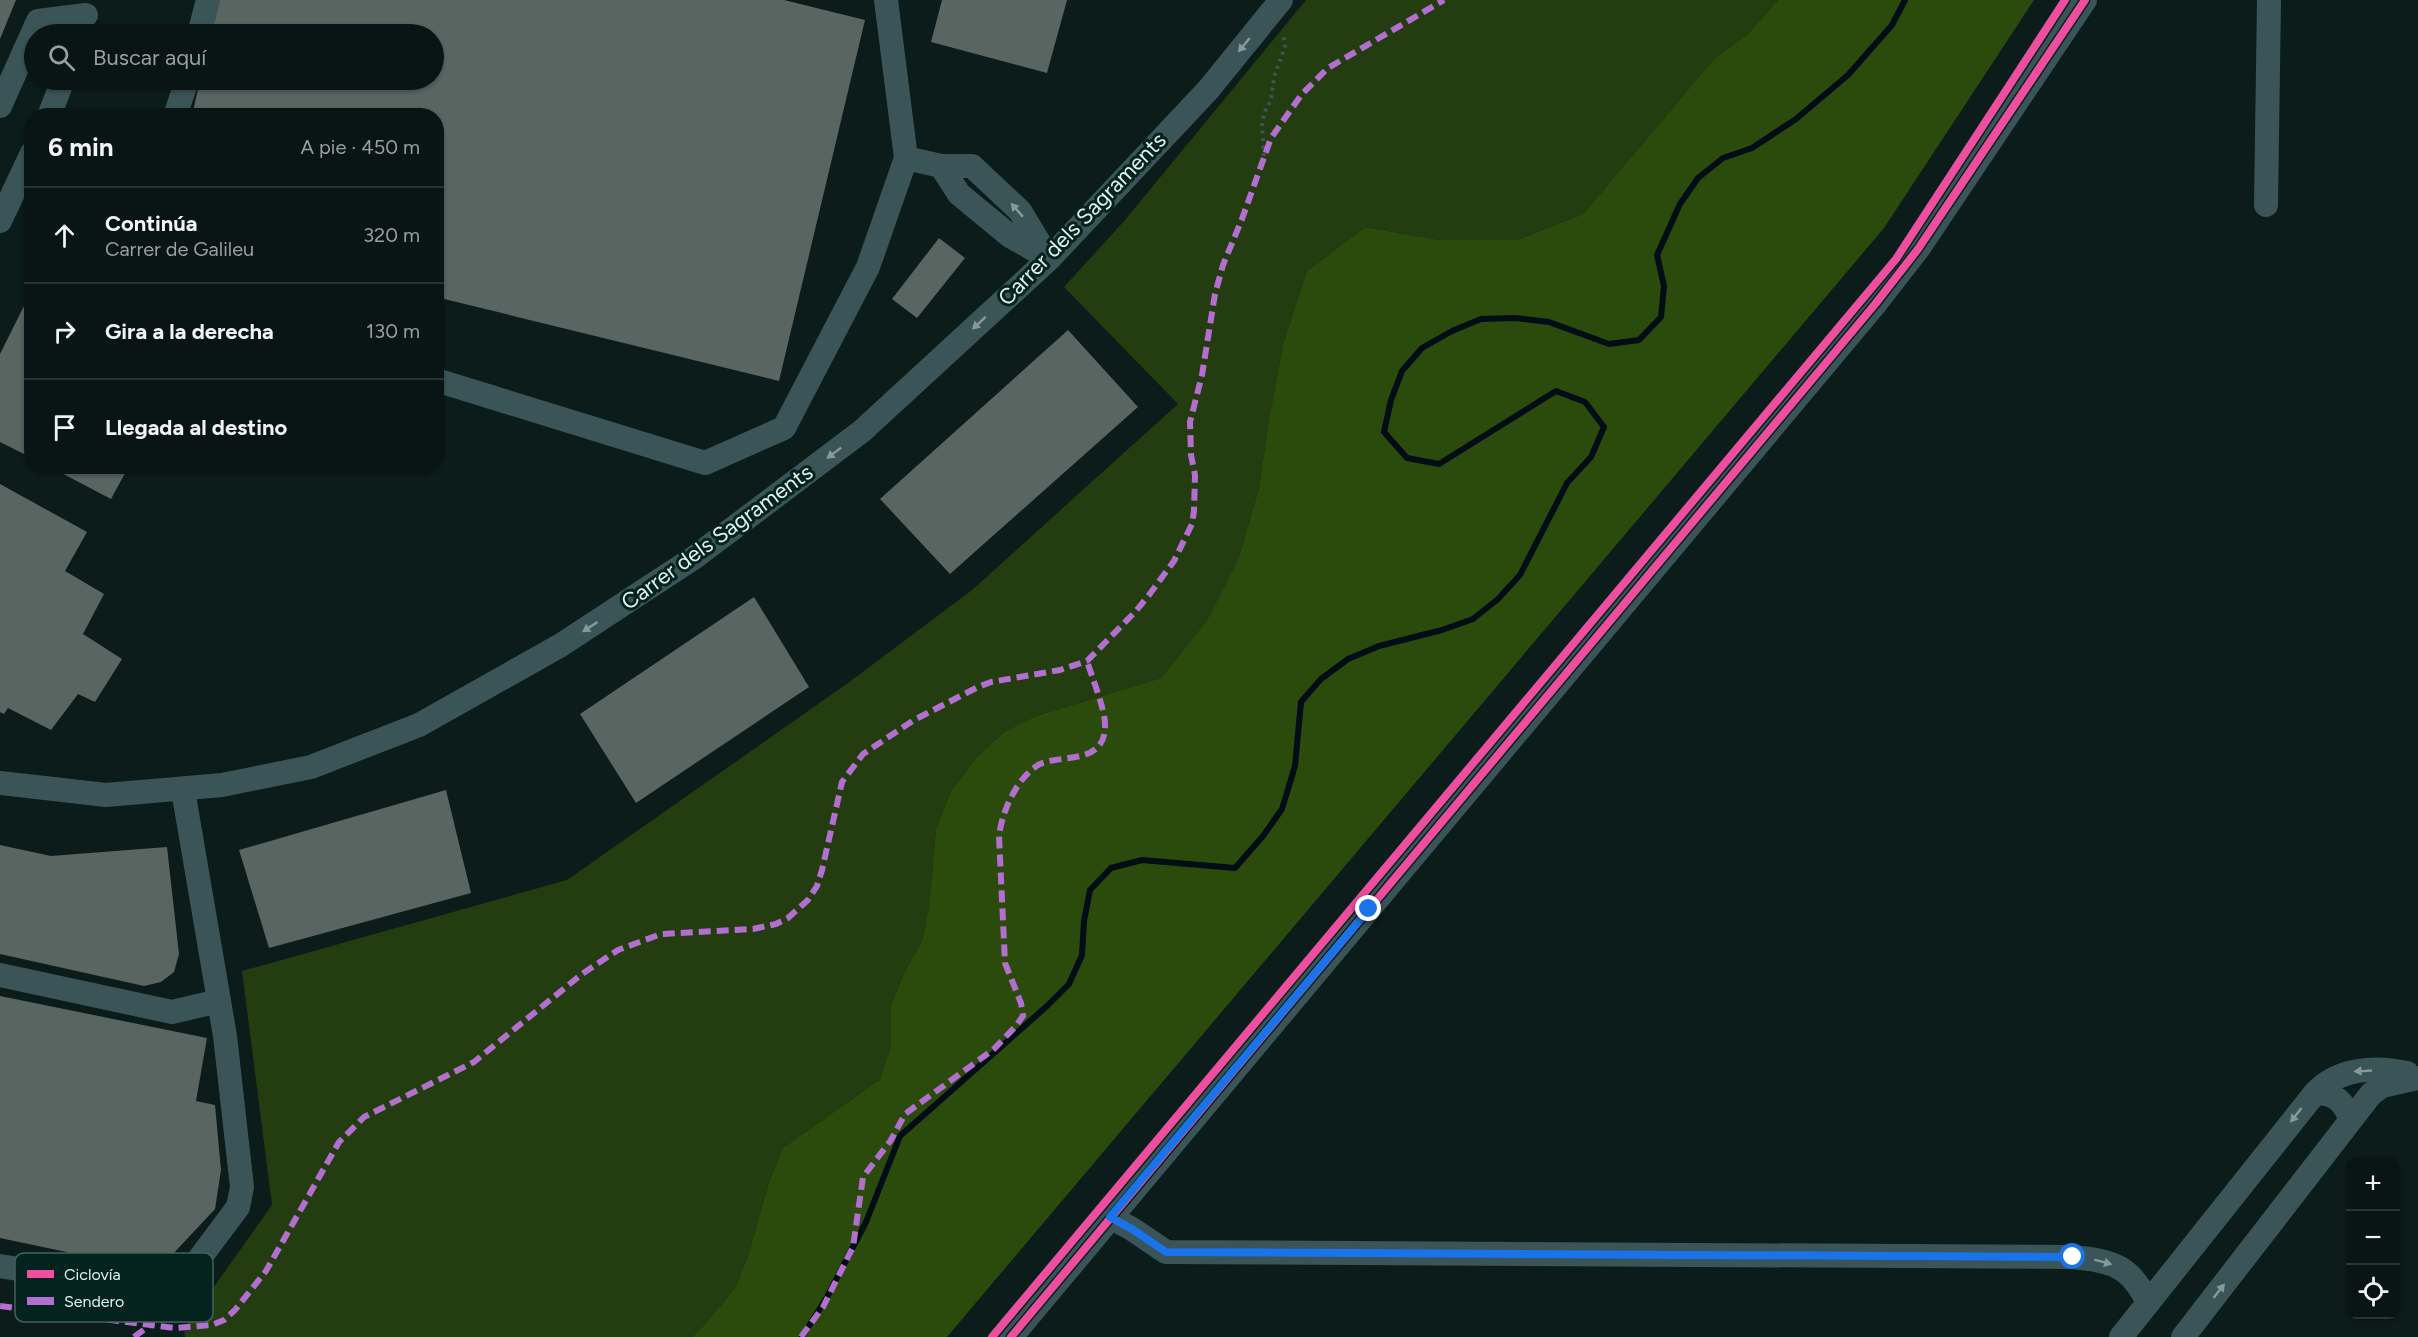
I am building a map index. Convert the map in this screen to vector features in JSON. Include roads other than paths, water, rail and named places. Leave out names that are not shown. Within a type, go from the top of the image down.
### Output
[{"type":"street","points":[[202,24],[208,0]]},
{"type":"street","points":[[444,382],[705,463],[784,428],[868,267],[906,158],[886,0]]},
{"type":"street","points":[[1011,1337],[1883,294],[1918,249],[2085,0]]},
{"type":"street","points":[[2266,205],[2269,0]]},
{"type":"street","name":"Carrer dels Sagraments","points":[[0,783],[105,795],[222,785],[311,768],[419,725],[561,645],[696,557],[862,431],[1049,259],[1208,90],[1280,1]]},
{"type":"street","points":[[37,24],[38,21],[86,16]]},
{"type":"street","points":[[0,106],[24,52]]},
{"type":"street","points":[[52,108],[59,90]]},
{"type":"street","points":[[178,108],[184,90]]},
{"type":"street","points":[[906,158],[941,166],[972,166],[1020,211],[1049,259]]},
{"type":"street","points":[[0,220],[24,170]]},
{"type":"street","points":[[183,790],[219,1000],[242,1186],[238,1207],[204,1253]]},
{"type":"street","points":[[0,975],[172,1012],[219,1000]]},
{"type":"street","points":[[2121,1337],[2325,1082],[2350,1072],[2387,1071],[2418,1077]]},
{"type":"street","points":[[2183,1337],[2371,1094],[2382,1086],[2418,1077]]},
{"type":"street","points":[[2315,1093],[2331,1094],[2341,1101],[2347,1108],[2350,1120]]},
{"type":"street","points":[[1110,1217],[1166,1252],[2073,1257],[2105,1262],[2125,1271],[2139,1283],[2148,1303]]},
{"type":"street","points":[[0,1266],[15,1268]]},
{"type":"waterway","points":[[802,1337],[827,1297],[866,1222],[900,1136],[1069,984],[1082,955],[1084,921],[1090,890],[1111,868],[1142,860],[1235,868],[1263,836],[1282,809],[1295,766],[1301,702],[1321,679],[1348,659],[1379,646],[1442,630],[1473,619],[1498,599],[1520,575],[1567,483],[1591,457],[1604,427],[1585,402],[1556,391],[1439,464],[1407,458],[1384,432],[1391,400],[1402,371],[1422,348],[1452,331],[1481,319],[1515,318],[1549,322],[1609,344],[1639,340],[1661,317],[1664,286],[1657,255],[1680,204],[1698,178],[1723,158],[1752,148],[1796,119],[1848,75],[1892,25],[1905,0]]}]
